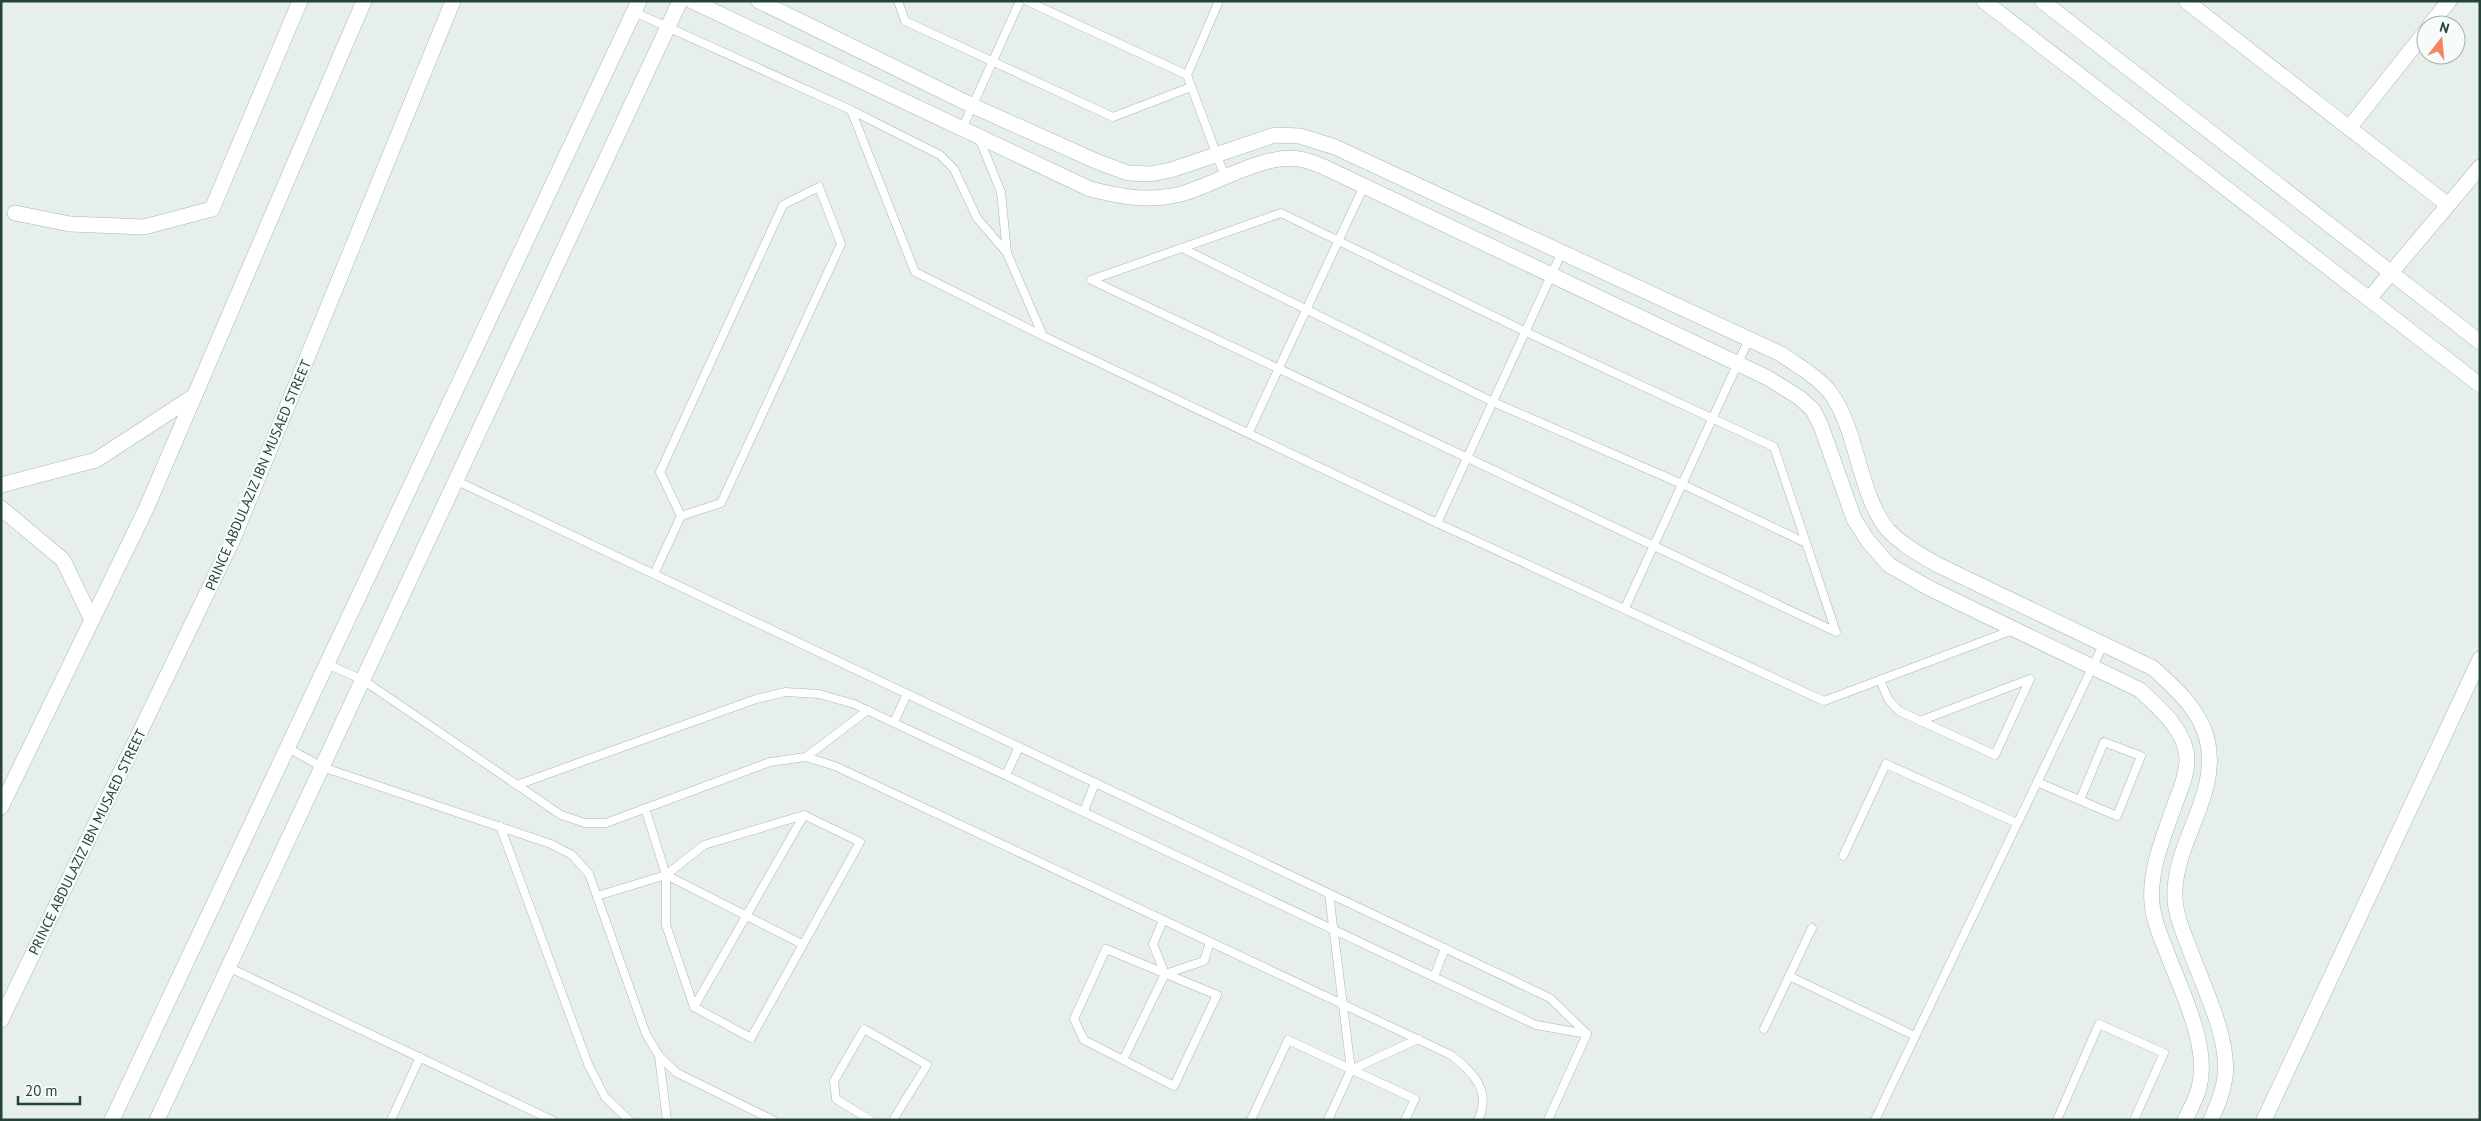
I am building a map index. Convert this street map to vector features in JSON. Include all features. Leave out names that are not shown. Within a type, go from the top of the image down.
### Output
[{"type":"street","points":[[15,213],[70,224],[144,227],[212,209],[300,1]]},
{"type":"street","points":[[1,806],[146,509],[364,1]]},
{"type":"street","name":"PRINCE ABDULAZIZ IBN MUSAED STREET","points":[[1,1020],[233,539],[453,1]]},
{"type":"street","points":[[157,1120],[230,968],[680,1]]},
{"type":"street","points":[[692,1],[1090,189],[1126,198],[1152,198],[1181,194],[1224,177],[1278,160],[1298,159],[1324,167],[1737,364],[1800,398],[1813,410],[1854,519],[1868,541],[1889,565],[1928,588],[2140,690],[2159,707],[2176,728],[2184,745],[2187,760],[2182,787],[2152,877],[2152,904],[2159,932],[2200,1047],[2202,1072],[2199,1090],[2185,1120]]},
{"type":"street","points":[[759,1],[973,106],[1098,162],[1128,173],[1150,174],[1171,170],[1275,135],[1300,136],[1335,147],[1781,354],[1812,376],[1831,394],[1842,413],[1877,512],[1888,530],[1908,548],[1938,565],[2153,668],[2176,689],[2197,715],[2207,738],[2210,762],[2204,796],[2180,857],[2174,880],[2176,902],[2182,928],[2222,1044],[2226,1075],[2222,1094],[2211,1120]]},
{"type":"street","points":[[1984,1],[2480,385]]},
{"type":"street","points":[[2042,1],[2480,342]]},
{"type":"street","points":[[2186,1],[2448,205]]},
{"type":"street","points":[[2438,15],[2449,1]]},
{"type":"street","points":[[112,1120],[636,7]]},
{"type":"street","points":[[2349,128],[2416,44]]},
{"type":"street","points":[[2369,299],[2480,167]]},
{"type":"street","points":[[1,485],[96,460],[194,396]]},
{"type":"street","points":[[1,508],[63,560],[92,620]]},
{"type":"street","points":[[2264,1120],[2480,659]]},
{"type":"lane","points":[[898,1],[905,21],[1113,118],[1191,87]]},
{"type":"lane","points":[[962,130],[1020,1]]},
{"type":"lane","points":[[1028,1],[1187,75]]},
{"type":"lane","points":[[1219,1],[1187,75],[1224,177]]},
{"type":"lane","points":[[636,7],[667,27],[851,110],[940,155],[954,169],[977,218],[1007,253],[1043,336]]},
{"type":"lane","points":[[851,110],[915,272],[1043,336],[1249,432],[1437,523],[1625,608],[1824,702],[2015,629]]},
{"type":"lane","points":[[980,138],[1001,192],[1007,253]]},
{"type":"lane","points":[[1249,432],[1364,186]]},
{"type":"lane","points":[[654,574],[681,516],[721,503],[841,244],[820,187],[784,205],[660,472],[681,516]]},
{"type":"lane","points":[[1281,213],[1339,241],[1526,332],[1774,447],[1836,632],[1091,280],[1281,213]]},
{"type":"lane","points":[[1182,248],[1493,402],[1682,484],[1806,542]]},
{"type":"lane","points":[[1437,523],[1562,252]]},
{"type":"lane","points":[[1625,608],[1749,339]]},
{"type":"lane","points":[[457,481],[1550,998],[1587,1034]]},
{"type":"lane","points":[[1874,1120],[2104,643]]},
{"type":"lane","points":[[327,664],[363,680],[561,815],[585,823],[606,822],[770,762],[806,757],[834,766],[1451,1055],[1468,1068],[1477,1078],[1484,1096],[1482,1111],[1478,1120]]},
{"type":"lane","points":[[1880,680],[1888,699],[1899,711],[1920,721],[1995,755],[2030,679],[1920,721]]},
{"type":"lane","points":[[517,785],[756,699],[785,692],[819,694],[854,704],[894,722],[1536,1025],[1587,1034]]},
{"type":"lane","points":[[894,722],[907,694]]},
{"type":"lane","points":[[806,757],[868,710]]},
{"type":"lane","points":[[2037,782],[2117,816],[2141,756],[2104,742],[2080,800]]},
{"type":"lane","points":[[1006,775],[1019,747]]},
{"type":"lane","points":[[288,748],[322,767],[500,826],[551,844],[572,855],[589,874],[646,1034],[659,1056],[676,1073],[774,1120]]},
{"type":"lane","points":[[1843,856],[1886,764],[2017,823]]},
{"type":"lane","points":[[1084,812],[1095,783]]},
{"type":"lane","points":[[597,896],[666,876],[704,845],[804,815],[860,842],[751,1038],[694,1007],[666,925],[666,876],[645,808]]},
{"type":"lane","points":[[694,1007],[804,815]]},
{"type":"lane","points":[[500,826],[588,1064],[605,1097],[629,1120]]},
{"type":"lane","points":[[666,876],[802,944]]},
{"type":"lane","points":[[1328,1120],[1352,1070],[1329,894]]},
{"type":"lane","points":[[1163,920],[1152,944],[1165,974]]},
{"type":"lane","points":[[1764,1028],[1812,928]]},
{"type":"lane","points":[[1123,1060],[1165,974],[1204,961],[1210,942]]},
{"type":"lane","points":[[1434,977],[1445,948]]},
{"type":"lane","points":[[1106,949],[1165,974],[1217,995],[1174,1086],[1084,1040],[1074,1019],[1106,949]]},
{"type":"lane","points":[[230,968],[552,1120]]},
{"type":"lane","points":[[1789,976],[1915,1036]]},
{"type":"lane","points":[[2057,1120],[2099,1024],[2164,1053],[2134,1120]]},
{"type":"lane","points":[[870,1120],[836,1099],[834,1081],[864,1030],[927,1065],[894,1120]]},
{"type":"lane","points":[[1548,1120],[1587,1034]]},
{"type":"lane","points":[[1352,1070],[1418,1039]]},
{"type":"lane","points":[[1251,1120],[1288,1040],[1415,1099],[1405,1120]]},
{"type":"lane","points":[[659,1056],[667,1120]]},
{"type":"lane","points":[[391,1120],[420,1058]]}]
